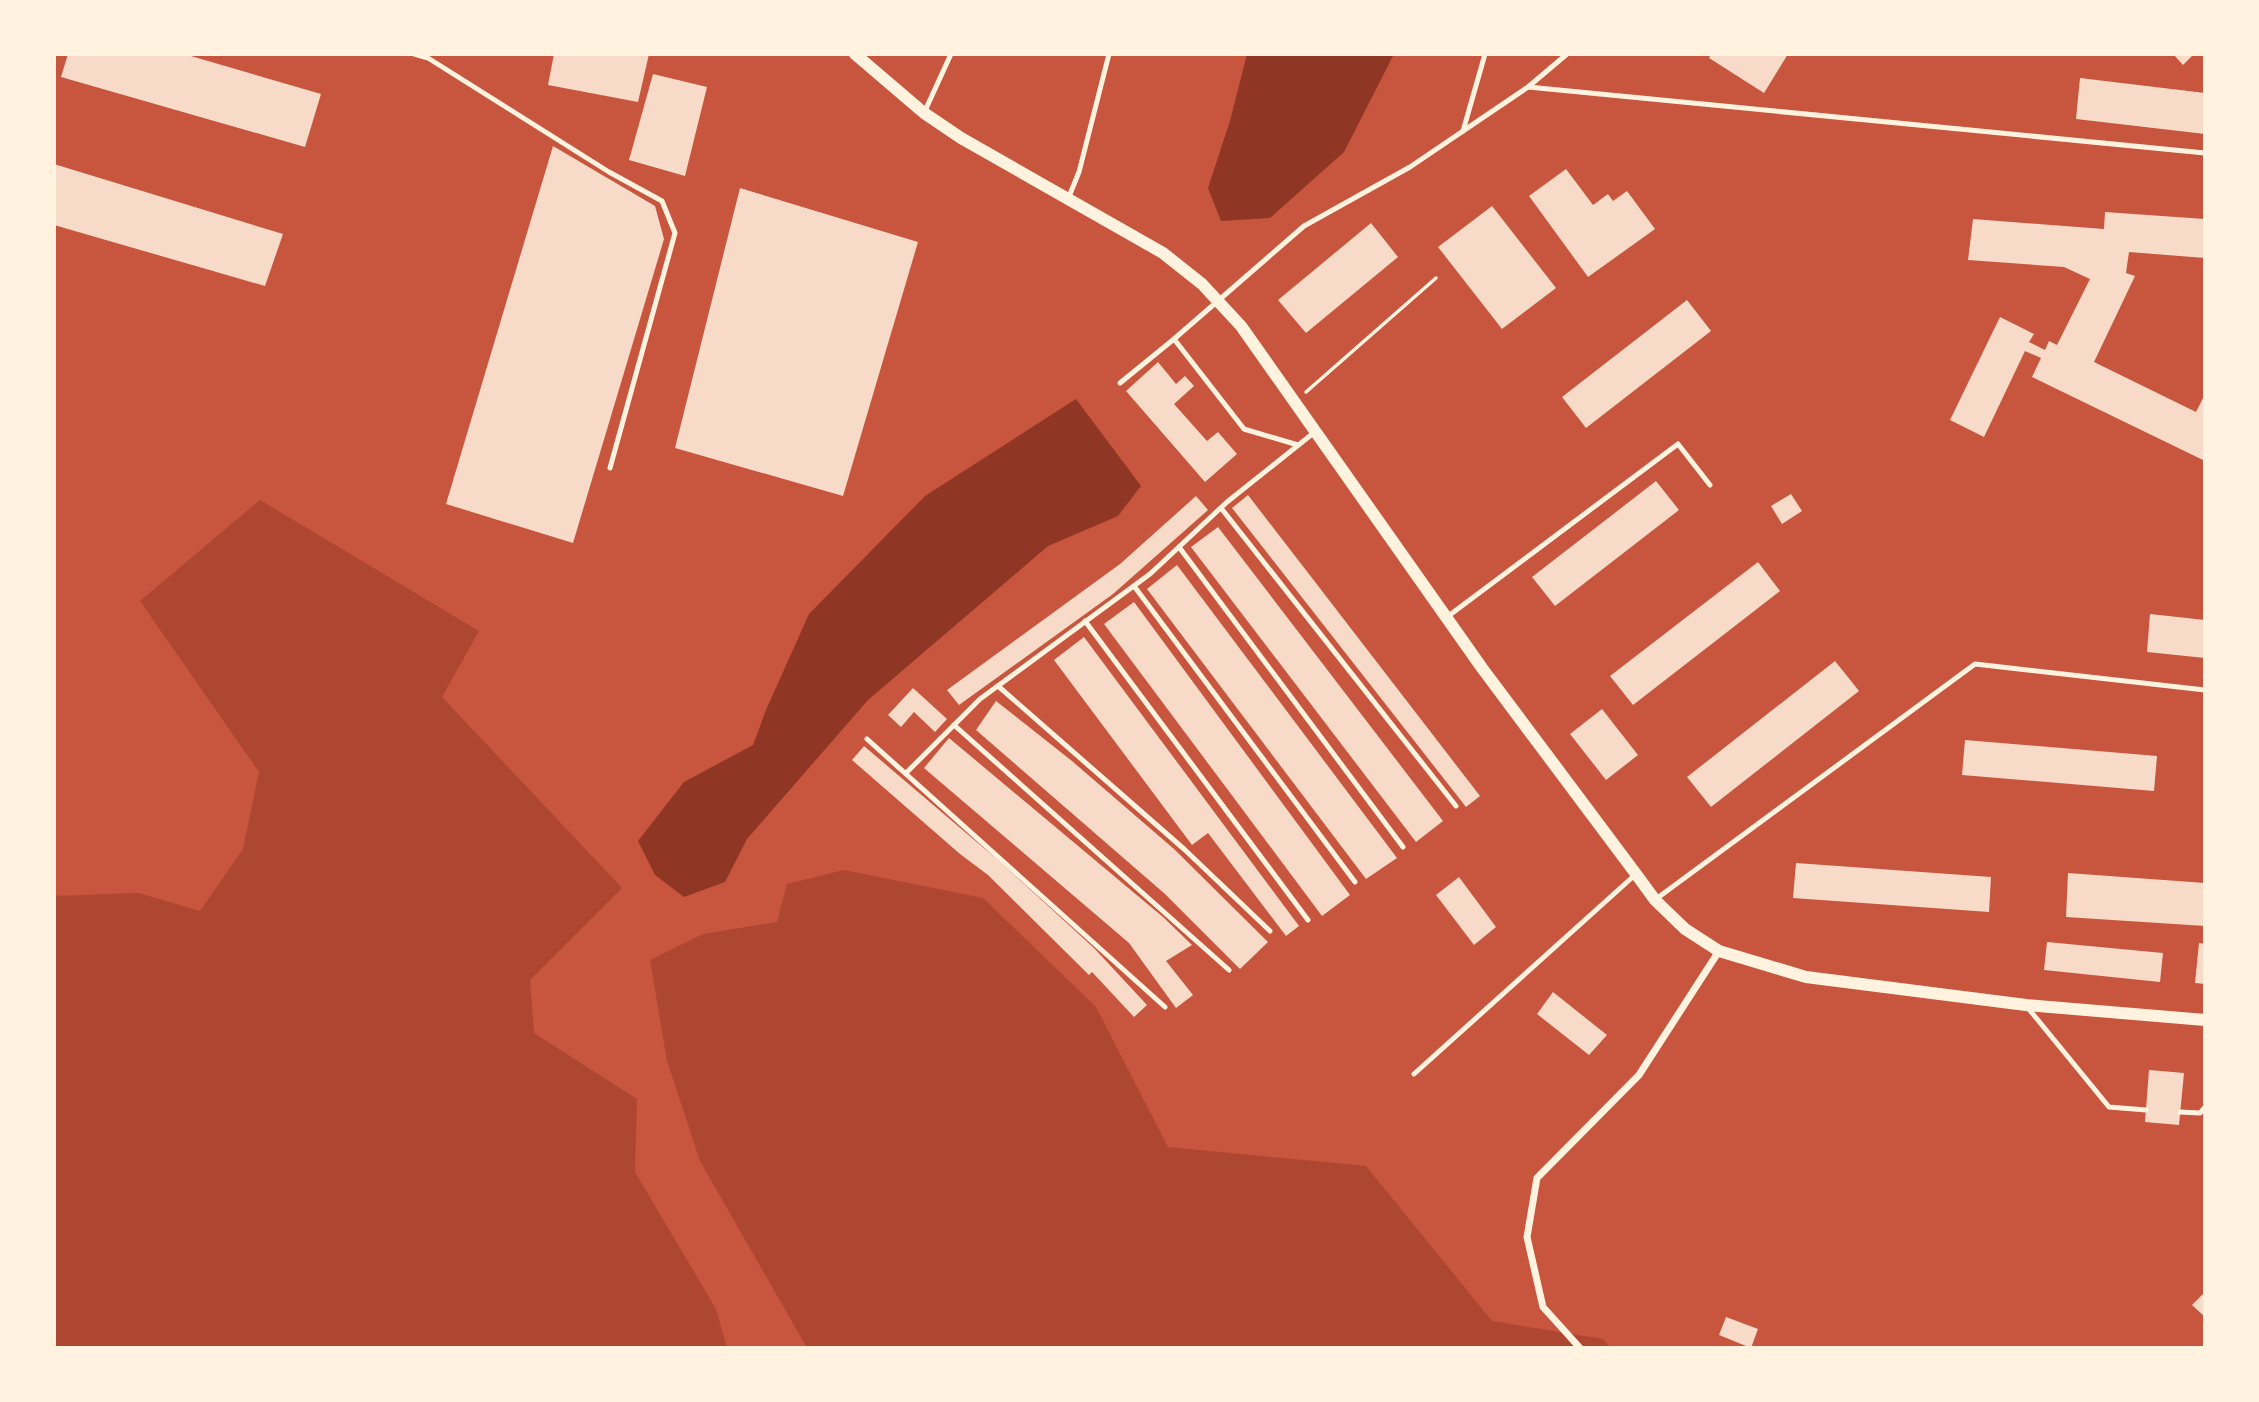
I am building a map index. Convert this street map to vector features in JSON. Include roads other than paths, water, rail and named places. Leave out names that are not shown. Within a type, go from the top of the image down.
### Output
[{"type":"street","points":[[855,54],[924,113],[961,138],[1163,253],[1202,284],[1241,326],[1482,668],[1655,900],[1685,929],[1719,951],[1806,977],[2026,1005],[2205,1020]]},
{"type":"street","points":[[1580,1348],[1543,1307],[1527,1237],[1537,1178],[1639,1075],[1719,951]]},
{"type":"lane","points":[[414,54],[428,58],[609,172],[662,201],[675,233],[610,468]]},
{"type":"lane","points":[[924,113],[951,54]]},
{"type":"lane","points":[[1068,199],[1079,172],[1109,54]]},
{"type":"lane","points":[[1463,131],[1485,54]]},
{"type":"lane","points":[[1120,383],[1219,302],[1304,226],[1410,167],[1528,88],[1567,54]]},
{"type":"lane","points":[[1528,88],[2205,153]]},
{"type":"lane","points":[[1174,339],[1244,429],[1298,446]]},
{"type":"lane","points":[[905,773],[980,699],[1134,586],[1221,508],[1316,431]]},
{"type":"lane","points":[[1447,617],[1678,444],[1710,485]]},
{"type":"lane","points":[[1221,508],[1456,806]]},
{"type":"lane","points":[[1179,547],[1404,847]]},
{"type":"lane","points":[[1134,586],[1355,882]]},
{"type":"lane","points":[[1085,621],[1308,920]]},
{"type":"lane","points":[[1655,900],[1975,664],[2205,690]]},
{"type":"lane","points":[[998,686],[1184,849],[1270,932]]},
{"type":"lane","points":[[954,725],[1230,970]]},
{"type":"lane","points":[[867,739],[1165,1007]]},
{"type":"lane","points":[[1414,1073],[1636,874]]},
{"type":"lane","points":[[2026,1005],[2109,1107],[2146,1110]]},
{"type":"lane","points":[[2180,1112],[2200,1113],[2205,1107]]}]
